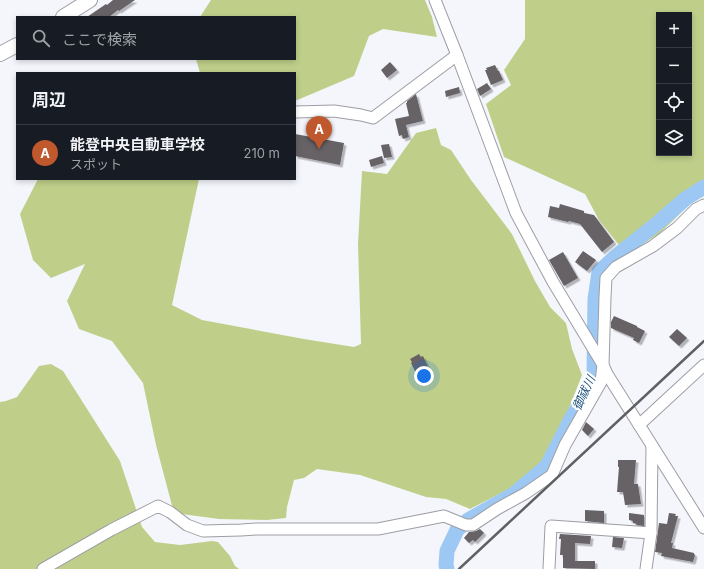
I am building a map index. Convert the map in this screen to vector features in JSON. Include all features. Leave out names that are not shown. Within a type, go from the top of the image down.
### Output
[{"type":"main road","points":[[65,16],[90,0]]},
{"type":"main road","points":[[0,54],[16,45]]},
{"type":"street","points":[[435,0],[457,54],[516,213],[553,282],[607,374],[704,528]]},
{"type":"street","points":[[296,112],[334,111],[373,118],[457,54]]},
{"type":"street","points":[[43,569],[111,530],[158,506],[170,512],[187,524],[203,531],[257,529],[378,529],[444,516],[463,524],[473,525],[497,509],[526,493],[552,475],[565,445],[601,382],[606,278],[616,267],[653,246],[704,205]]},
{"type":"street","points":[[639,425],[704,365]]},
{"type":"street","points":[[646,569],[652,533],[652,445]]},
{"type":"street","points":[[549,569],[551,526],[652,533]]},
{"type":"green space","points":[[211,0],[425,0],[432,17],[437,37],[383,29],[369,36],[354,76],[296,101],[296,72],[200,72],[196,60],[296,60],[296,16],[201,16]]},
{"type":"green space","points":[[525,0],[704,0],[704,196],[691,203],[659,234],[626,254],[599,220],[585,194],[504,157],[486,104],[511,85],[504,70],[525,39]]},
{"type":"green space","points":[[436,128],[441,145],[451,150],[471,180],[512,234],[535,281],[550,307],[566,323],[572,349],[582,375],[560,431],[541,464],[517,485],[470,509],[446,499],[426,497],[360,475],[317,469],[304,478],[294,480],[287,507],[286,518],[267,520],[219,519],[174,513],[156,445],[143,383],[112,341],[79,329],[67,301],[85,264],[51,278],[33,260],[20,214],[37,180],[199,180],[172,305],[202,320],[354,347],[361,344],[358,244],[362,171],[387,174],[416,133]]},
{"type":"green space","points":[[51,364],[63,371],[120,461],[142,527],[155,542],[180,545],[212,541],[218,542],[230,556],[235,566],[239,569],[0,569],[0,402],[17,397],[39,366]]},
{"type":"building","points":[[113,0],[135,0],[110,16],[88,16],[106,4],[107,5]]},
{"type":"building","points":[[390,62],[397,70],[387,78],[381,70]]},
{"type":"building","points":[[495,65],[503,80],[491,85],[485,70],[487,70],[486,68]]},
{"type":"building","points":[[487,83],[491,89],[480,96],[477,89]]},
{"type":"building","points":[[459,87],[460,93],[446,97],[445,91]]},
{"type":"building","points":[[416,94],[423,121],[406,125],[409,137],[403,139],[402,135],[399,136],[395,119],[409,116],[406,103]]},
{"type":"building","points":[[296,134],[344,143],[340,165],[296,156]]},
{"type":"building","points":[[389,144],[392,157],[384,158],[381,145]]},
{"type":"building","points":[[382,156],[384,163],[371,167],[369,160]]},
{"type":"building","points":[[560,204],[594,215],[614,242],[602,252],[580,224],[548,217],[550,206],[559,208]]},
{"type":"building","points":[[583,251],[596,260],[587,271],[575,262]]},
{"type":"building","points":[[563,252],[578,278],[564,286],[549,260]]},
{"type":"building","points":[[614,316],[645,331],[639,343],[633,340],[634,338],[611,328],[611,322]]},
{"type":"building","points":[[677,329],[687,338],[679,346],[669,337]]},
{"type":"building","points":[[419,354],[421,357],[423,356],[428,367],[417,375],[410,359]]},
{"type":"building","points":[[586,422],[594,429],[588,436],[582,430]]},
{"type":"building","points":[[618,460],[636,460],[634,484],[638,484],[641,504],[625,505],[623,492],[617,492],[619,467]]},
{"type":"building","points":[[585,510],[604,511],[604,523],[585,521]]},
{"type":"building","points":[[629,513],[644,515],[644,526],[636,525],[637,524],[633,523],[633,521],[629,520]]},
{"type":"building","points":[[669,513],[676,514],[675,516],[678,516],[671,543],[673,543],[672,548],[694,553],[695,555],[693,562],[661,556],[662,553],[655,552],[659,523],[667,524]]},
{"type":"building","points":[[480,529],[484,533],[475,542],[473,540],[469,543],[464,538],[469,532]]},
{"type":"building","points":[[560,534],[591,536],[590,544],[575,543],[575,561],[595,561],[595,569],[563,568],[563,555],[560,555]]},
{"type":"building","points":[[613,537],[624,538],[622,548],[612,547]]},
{"type":"waterway","name":"御祓川","points":[[447,569],[447,551],[457,530],[468,520],[514,494],[547,466],[585,395],[594,375],[595,299],[599,272],[685,199],[704,187]]},
{"type":"railway","points":[[459,569],[704,341]]},
{"type":"place","name":"能登中央自動車学校","points":[[319,149]]}]
